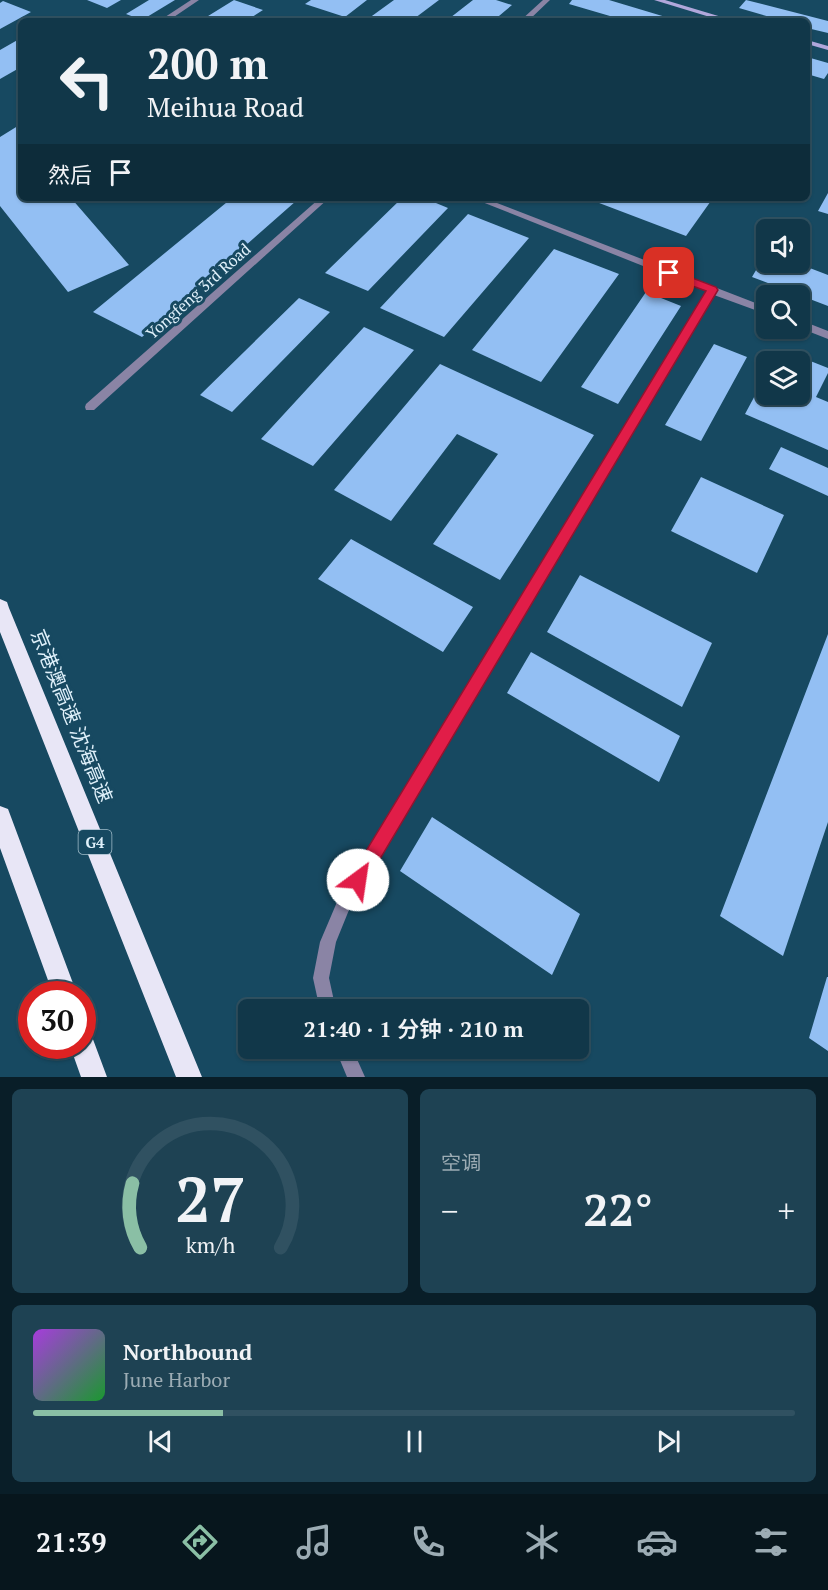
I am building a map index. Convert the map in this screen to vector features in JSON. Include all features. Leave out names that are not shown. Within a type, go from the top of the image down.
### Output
[{"type":"highway","name":"京港澳高速 沈海高速","points":[[0,608],[189,1077]]},
{"type":"highway","points":[[0,817],[60,981]]},
{"type":"highway","points":[[88,1059],[94,1077]]},
{"type":"street","points":[[168,18],[196,0]]},
{"type":"street","points":[[527,18],[547,0]]},
{"type":"street","points":[[657,0],[720,18]]},
{"type":"street","points":[[810,43],[828,48]]},
{"type":"street","name":"Yongfeng 3rd Road","points":[[90,407],[322,201]]},
{"type":"street","points":[[484,201],[756,307]]},
{"type":"street","points":[[326,999],[321,978],[328,942],[345,900],[712,290]]},
{"type":"street","points":[[810,328],[828,335]]},
{"type":"street","points":[[347,1059],[356,1077]]},
{"type":"building","points":[[87,0],[121,0],[107,8]]},
{"type":"building","points":[[149,0],[175,0],[145,18],[126,14]]},
{"type":"building","points":[[234,0],[263,10],[251,18],[205,18]]},
{"type":"building","points":[[311,0],[367,0],[345,17],[305,4]]},
{"type":"building","points":[[394,0],[439,0],[415,18],[369,18]]},
{"type":"building","points":[[473,0],[496,0],[512,5],[497,18],[450,18]]},
{"type":"building","points":[[572,0],[609,0],[669,18],[617,18],[569,4]]},
{"type":"building","points":[[746,0],[828,21],[828,33],[810,29],[810,18],[774,18],[739,8]]},
{"type":"building","points":[[3,1],[31,12],[0,29],[0,3]]},
{"type":"building","points":[[18,40],[18,69],[0,79],[0,50]]},
{"type":"building","points":[[810,58],[828,63],[828,73],[824,79],[810,75]]},
{"type":"building","points":[[18,126],[18,201],[74,201],[129,265],[68,292],[0,206],[0,137]]},
{"type":"building","points":[[828,193],[828,214],[818,211]]},
{"type":"building","points":[[228,201],[296,201],[142,337],[93,312]]},
{"type":"building","points":[[399,201],[431,201],[448,208],[368,291],[325,273]]},
{"type":"building","points":[[594,201],[711,201],[686,236]]},
{"type":"building","points":[[468,214],[529,238],[444,337],[380,308]]},
{"type":"building","points":[[554,249],[619,274],[541,382],[472,350]]},
{"type":"building","points":[[810,268],[828,275],[828,306],[810,299],[810,285],[773,285],[752,277],[756,270],[756,273],[810,273]]},
{"type":"building","points":[[646,292],[681,306],[618,404],[581,387]]},
{"type":"building","points":[[299,298],[330,312],[232,412],[200,395]]},
{"type":"building","points":[[364,327],[414,350],[313,466],[261,439]]},
{"type":"building","points":[[714,344],[747,357],[701,441],[665,425]]},
{"type":"building","points":[[810,361],[828,368],[828,373],[816,397],[828,402],[828,450],[745,414],[756,394],[756,405],[810,405]]},
{"type":"building","points":[[440,364],[594,435],[500,580],[433,544],[498,454],[457,434],[391,521],[334,490]]},
{"type":"building","points":[[781,447],[828,468],[828,496],[769,469]]},
{"type":"building","points":[[701,477],[784,515],[757,573],[671,531]]},
{"type":"building","points":[[351,539],[473,607],[443,652],[318,579]]},
{"type":"building","points":[[580,575],[712,643],[682,707],[547,632]]},
{"type":"building","points":[[828,634],[828,822],[783,956],[720,916]]},
{"type":"building","points":[[531,652],[680,736],[659,782],[507,693]]},
{"type":"building","points":[[432,817],[580,914],[552,975],[400,871]]},
{"type":"building","points":[[828,977],[828,1051],[809,1038]]},
{"type":"route","points":[[358,880],[712,290],[669,273]]}]
